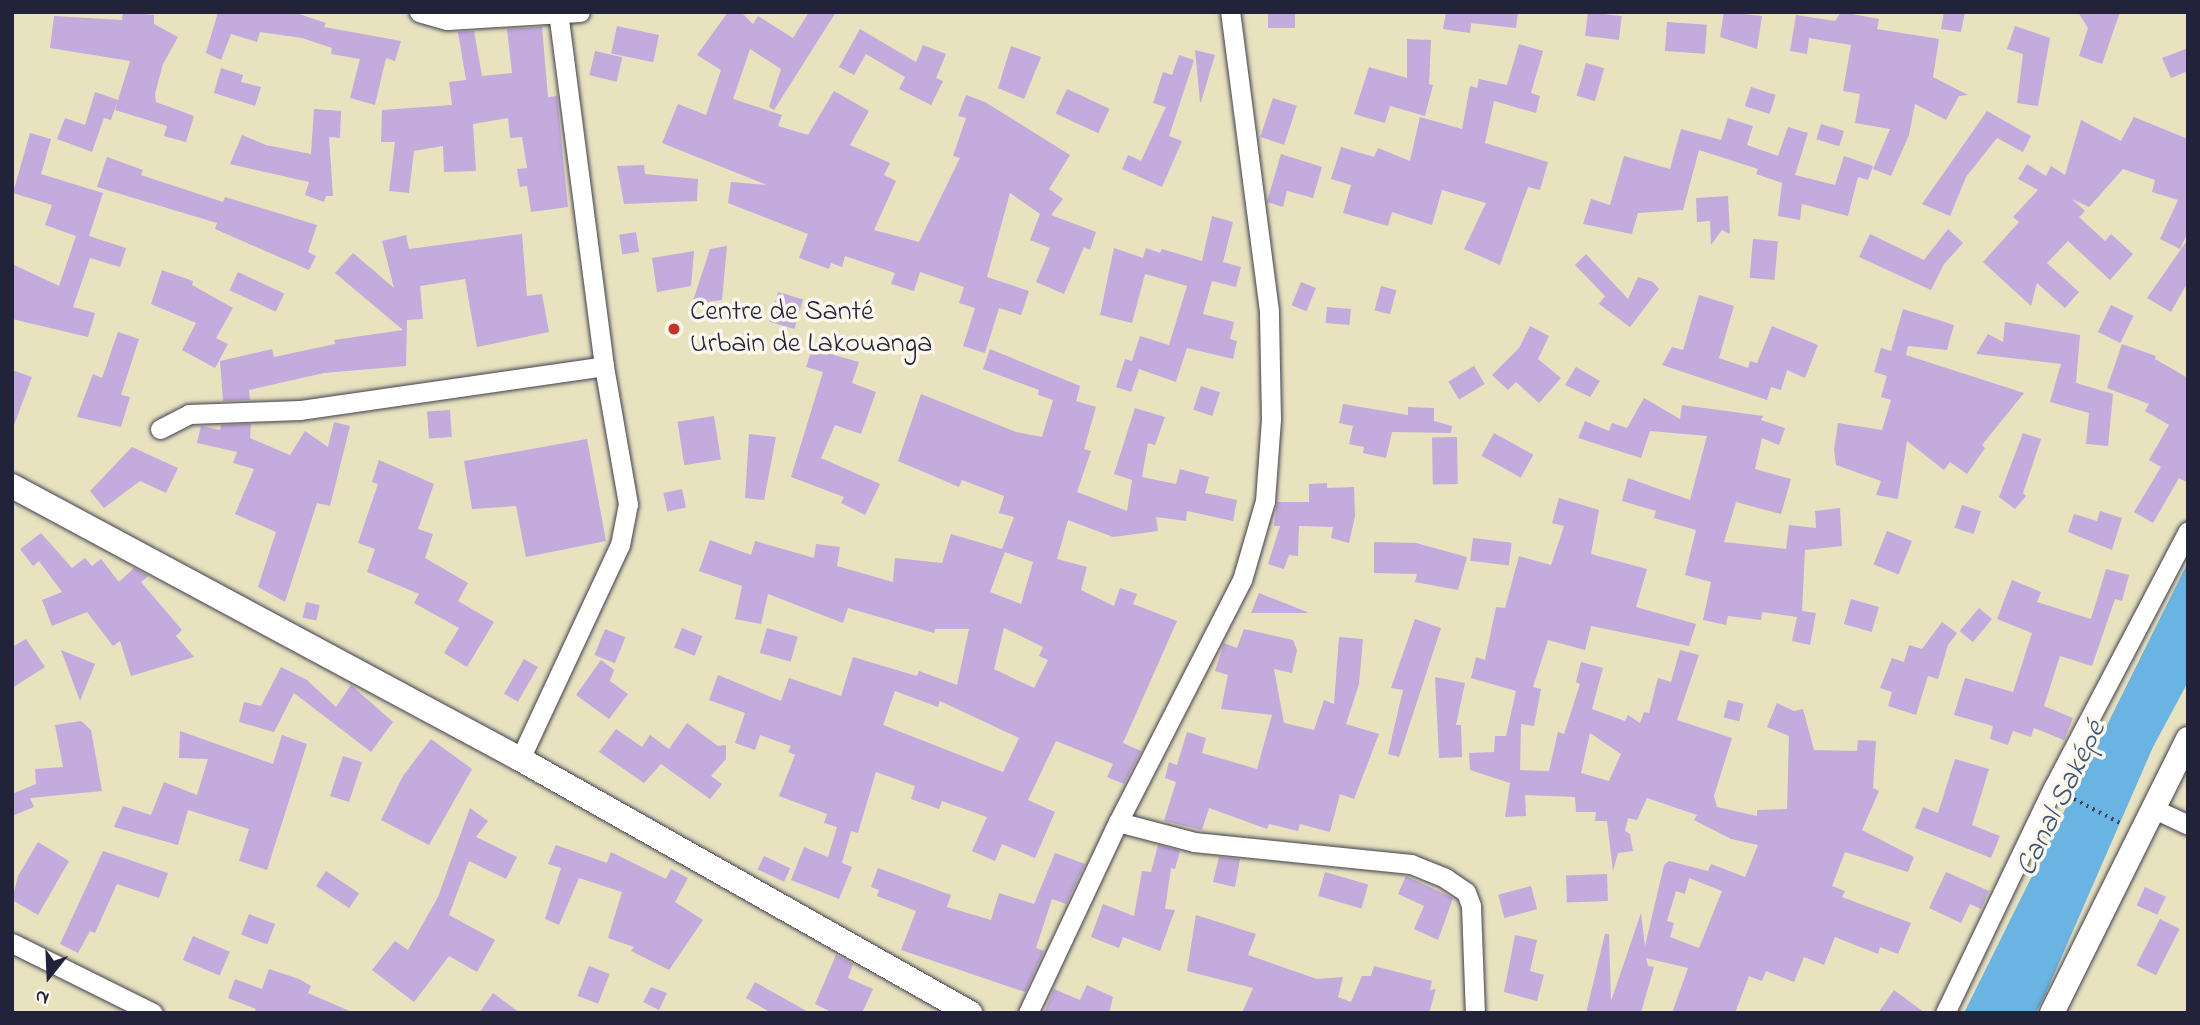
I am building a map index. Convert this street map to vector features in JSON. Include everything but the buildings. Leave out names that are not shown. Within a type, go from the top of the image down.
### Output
[{"type":"street","points":[[419,12],[447,20],[580,12]]},
{"type":"street","points":[[1028,1013],[1118,822],[1242,580],[1265,501],[1271,419],[1269,311],[1230,12]]},
{"type":"street","points":[[520,759],[620,544],[628,504],[604,366],[559,14]]},
{"type":"street","points":[[160,429],[189,414],[300,410],[604,366]]},
{"type":"street","points":[[12,486],[520,759],[970,1013]]},
{"type":"street","points":[[1945,1013],[2053,788],[2188,531]]},
{"type":"street","points":[[2052,1013],[2188,739]]},
{"type":"street","points":[[2152,808],[2188,825]]},
{"type":"street","points":[[1118,822],[1194,842],[1411,864],[1445,878],[1466,892],[1471,906],[1475,1013]]},
{"type":"street","points":[[12,943],[153,1013]]},
{"type":"path","points":[[2053,788],[2141,834]]},
{"type":"water","points":[[2188,562],[2188,682],[2153,747],[2045,995],[2036,1013],[1964,1013]]},
{"type":"place","name":"Centre de Santé Urbain de Lakouanga","points":[[674,329]]},
{"type":"water label","name":"Canal Saképé","points":[[2062,799]]}]
